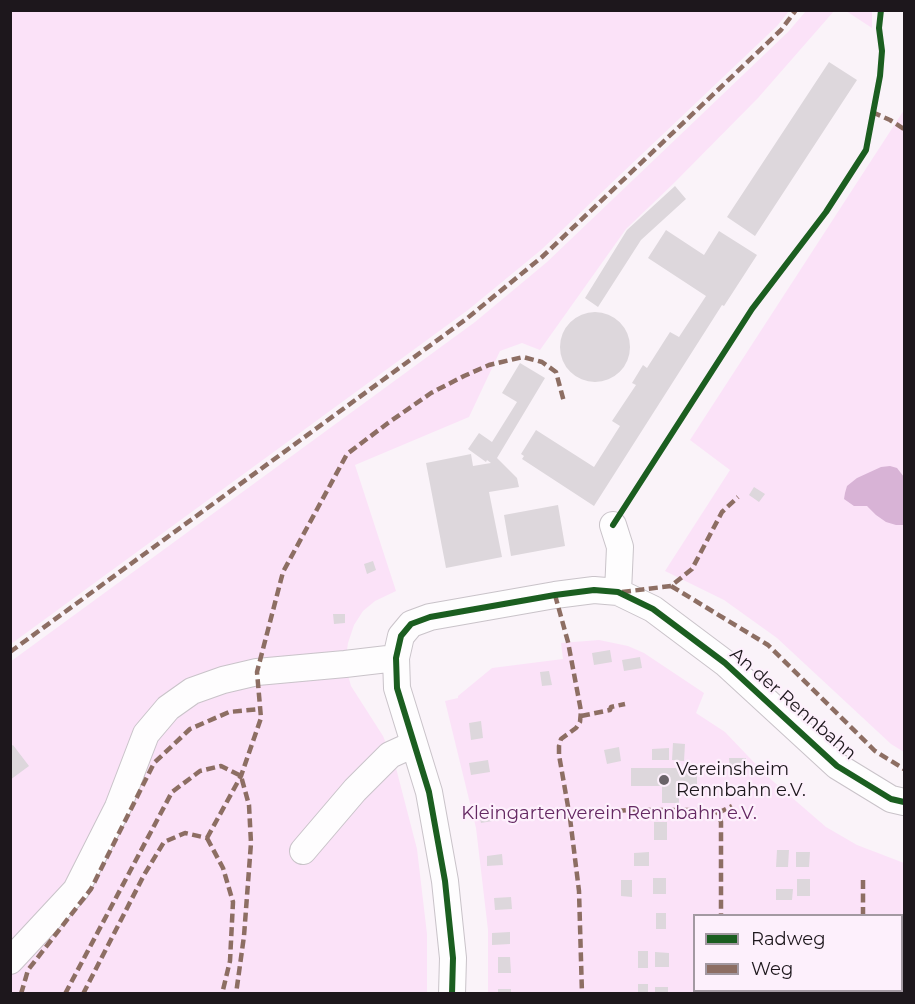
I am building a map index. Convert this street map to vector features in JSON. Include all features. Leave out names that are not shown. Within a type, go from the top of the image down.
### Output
[{"type":"street","points":[[613,525],[620,547],[618,592]]},
{"type":"street","name":"An der Rennbahn","points":[[452,993],[453,958],[445,881],[429,792],[397,688],[396,658],[401,636],[411,624],[430,617],[584,591],[618,592],[653,609],[725,663],[837,766],[891,799],[904,802]]},
{"type":"street","points":[[10,961],[76,890],[118,807],[146,734],[168,708],[192,691],[223,680],[257,672],[396,658]]},
{"type":"street","points":[[303,851],[355,790],[390,755],[414,744]]},
{"type":"green space","points":[[10,11],[789,11],[777,26],[541,250],[468,310],[11,644]]},
{"type":"green space","points":[[806,11],[834,11],[758,98],[626,229],[540,350],[522,343],[500,351],[469,417],[355,465],[396,591],[375,601],[363,611],[354,625],[345,664],[351,686],[383,736],[396,768],[417,849],[427,934],[427,993],[11,993],[10,662],[475,322],[547,262],[788,32]]},
{"type":"green space","points":[[846,11],[872,11],[872,28]]},
{"type":"green space","points":[[904,110],[904,752],[891,744],[777,638],[724,600],[665,571],[730,470],[690,440]]},
{"type":"green space","name":"Kleingartenverein Rennbahn e.V.","points":[[599,640],[628,646],[644,653],[704,693],[696,713],[725,732],[767,776],[826,827],[857,845],[904,863],[904,993],[488,993],[488,930],[476,828],[445,701],[458,698],[492,668],[563,659],[561,643]]},
{"type":"shaded area","points":[[881,467],[897,468],[904,477],[904,525],[886,522],[867,506],[854,506],[844,499],[847,486],[857,478]]},
{"type":"building","points":[[829,62],[857,80],[755,236],[727,217]]},
{"type":"building","points":[[675,186],[686,199],[641,240],[598,307],[585,298],[627,230]]},
{"type":"building","points":[[666,230],[704,255],[719,231],[757,255],[724,306],[722,305],[594,506],[522,459],[524,456],[521,454],[536,430],[594,467],[620,426],[612,421],[636,385],[632,383],[643,365],[647,368],[670,332],[679,337],[706,296],[648,258]]},
{"type":"building","points":[[595,312],[614,318],[624,328],[630,347],[624,366],[614,376],[595,382],[576,376],[566,366],[560,347],[566,328],[576,318]]},
{"type":"building","points":[[520,363],[545,378],[497,458],[517,478],[519,487],[489,492],[502,557],[446,568],[426,463],[471,454],[473,466],[491,463],[468,449],[479,433],[492,442],[517,402],[502,393]]},
{"type":"building","points":[[754,487],[765,494],[759,502],[749,495]]},
{"type":"building","points":[[558,505],[565,546],[511,556],[504,515]]},
{"type":"building","points":[[373,561],[376,570],[367,574],[364,564]]},
{"type":"building","points":[[333,614],[345,614],[345,623],[334,624]]},
{"type":"building","points":[[610,650],[612,662],[594,665],[592,653]]},
{"type":"building","points":[[640,657],[642,668],[624,671],[622,660]]},
{"type":"building","points":[[549,671],[552,685],[542,686],[540,672]]},
{"type":"building","points":[[481,721],[483,738],[471,740],[469,723]]},
{"type":"building","points":[[673,743],[685,744],[684,761],[672,760]]},
{"type":"building","points":[[13,745],[29,766],[10,780],[10,747]]},
{"type":"building","points":[[619,747],[621,761],[607,764],[604,750]]},
{"type":"building","points":[[669,748],[669,760],[652,760],[652,749]]},
{"type":"building","points":[[729,758],[746,758],[746,771],[730,771]]},
{"type":"building","points":[[488,760],[490,772],[471,775],[469,763]]},
{"type":"building","name":"Vereinsheim Rennbahn e.V.","points":[[631,768],[697,768],[697,786],[679,786],[679,803],[662,803],[662,786],[631,786]]},
{"type":"building","points":[[496,807],[498,820],[481,823],[478,810]]},
{"type":"building","points":[[654,822],[667,822],[667,840],[654,840]]},
{"type":"building","points":[[777,850],[789,850],[788,867],[776,867]]},
{"type":"building","points":[[649,852],[649,866],[634,866],[634,853]]},
{"type":"building","points":[[796,852],[810,852],[809,867],[796,867]]},
{"type":"building","points":[[502,854],[503,865],[487,866],[487,856]]},
{"type":"building","points":[[653,878],[666,878],[666,894],[653,894]]},
{"type":"building","points":[[797,879],[810,879],[810,896],[797,896]]},
{"type":"building","points":[[621,880],[632,880],[632,897],[621,896]]},
{"type":"building","points":[[776,889],[793,889],[792,900],[776,900]]},
{"type":"building","points":[[511,897],[512,909],[495,910],[494,898]]},
{"type":"building","points":[[656,913],[666,913],[666,929],[656,929]]},
{"type":"building","points":[[510,932],[510,944],[492,945],[492,933]]},
{"type":"building","points":[[638,951],[648,951],[648,968],[638,968]]},
{"type":"building","points":[[655,952],[669,953],[669,967],[655,967]]},
{"type":"building","points":[[498,957],[510,957],[511,973],[498,973]]},
{"type":"building","points":[[638,984],[648,984],[648,994],[638,994]]},
{"type":"building","points":[[655,987],[668,987],[668,994],[655,994]]},
{"type":"building","points":[[498,989],[511,989],[511,994],[498,994]]},
{"type":"marked path","points":[[10,652],[465,320],[542,257],[781,30],[796,10]]},
{"type":"marked path","points":[[872,112],[904,129]]},
{"type":"marked path","points":[[207,838],[241,776],[261,718],[257,672],[283,572],[347,454],[431,393],[489,365],[523,357],[542,362],[556,372],[564,402]]},
{"type":"marked path","points":[[622,592],[671,586],[692,569],[722,512],[738,497]]},
{"type":"marked path","points":[[671,586],[768,645],[875,751],[904,769]]},
{"type":"marked path","points":[[555,595],[568,642],[581,711],[580,722],[576,728],[561,739],[559,746],[570,818],[630,810],[710,810],[718,813],[721,822],[721,914]]},
{"type":"marked path","points":[[581,716],[610,710],[611,707],[625,704]]},
{"type":"marked path","points":[[21,994],[28,970],[91,889],[154,763],[190,729],[229,712],[260,709]]},
{"type":"marked path","points":[[65,994],[172,792],[200,771],[221,766],[241,776],[249,805],[251,843],[244,936],[236,994]]},
{"type":"marked path","points":[[718,813],[732,806]]},
{"type":"marked path","points":[[570,818],[579,891],[582,994]]},
{"type":"marked path","points":[[83,994],[144,875],[164,842],[185,833],[207,838]]},
{"type":"marked path","points":[[207,838],[223,868],[233,902],[230,961],[222,994]]},
{"type":"marked path","points":[[863,878],[863,914]]},
{"type":"cycle path","points":[[613,525],[752,309],[826,212],[866,150],[880,76],[881,10]]},
{"type":"cycle path","points":[[452,994],[453,958],[445,881],[429,792],[397,688],[396,658],[401,636],[411,624],[430,617],[555,595],[594,590],[618,592],[653,609],[725,663],[837,766],[891,799],[904,802]]},
{"type":"place","name":"Vereinsheim Rennbahn e.V.","points":[[664,780]]}]
